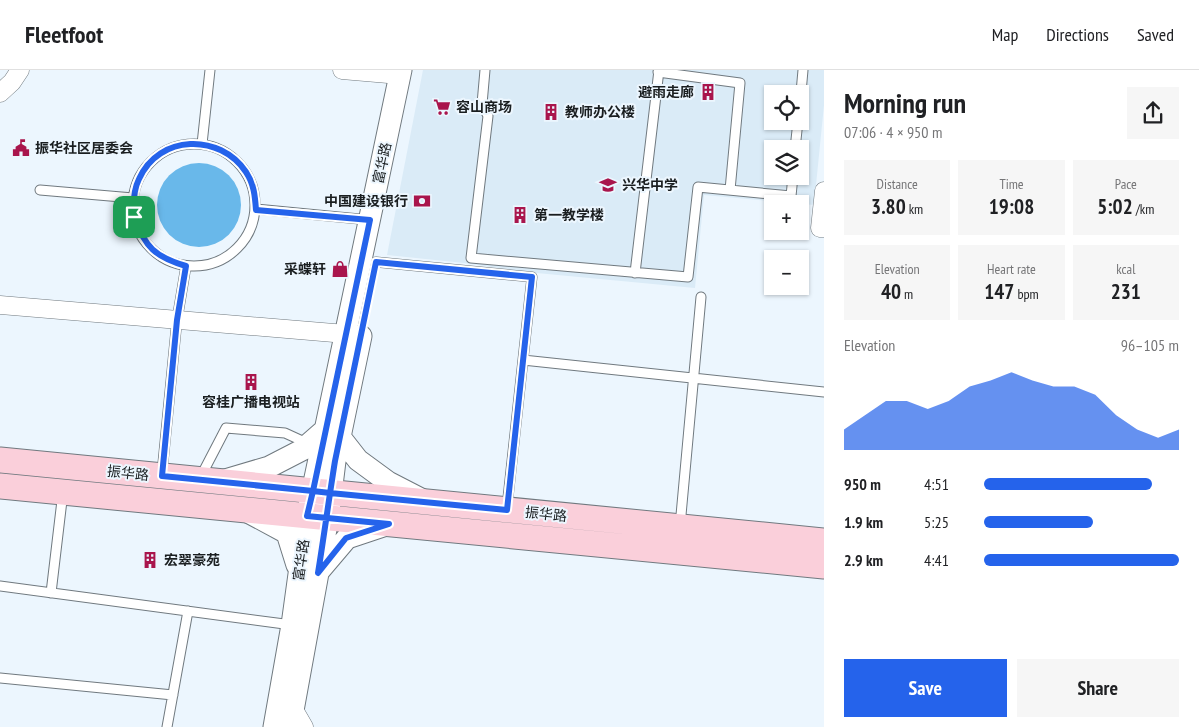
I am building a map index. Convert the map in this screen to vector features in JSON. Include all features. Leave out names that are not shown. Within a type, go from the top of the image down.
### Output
[{"type":"main road","name":"振华路","points":[[0,460],[824,541]]},
{"type":"main road","name":"振华路","points":[[0,486],[824,566]]},
{"type":"street","points":[[0,93],[12,82],[20,70]]},
{"type":"street","points":[[342,70],[406,72]]},
{"type":"street","name":"富华路","points":[[291,718],[308,572],[333,433],[346,334],[370,220],[406,72]]},
{"type":"street","name":"富华路","points":[[333,433],[376,262],[406,72]]},
{"type":"street","points":[[824,191],[820,228],[824,228]]},
{"type":"street","points":[[0,306],[346,334]]},
{"type":"street","points":[[210,481],[269,467],[333,433],[358,460],[388,482],[425,502]]},
{"type":"street","points":[[244,510],[287,533],[308,572],[346,538],[389,524]]},
{"type":"street","name":"富华路","points":[[274,727],[292,625],[308,572]]},
{"type":"street","points":[[291,718],[304,727]]},
{"type":"lane","points":[[202,144],[210,70]]},
{"type":"lane","points":[[485,70],[482,104],[488,116],[471,258],[688,277],[698,187],[791,196],[792,185]]},
{"type":"lane","points":[[802,85],[803,70]]},
{"type":"lane","points":[[635,273],[658,71],[740,83],[730,190]]},
{"type":"lane","points":[[183,144],[202,144],[220,149],[236,159],[247,174],[255,191],[256,210],[251,229],[241,246],[225,259],[206,266],[186,266],[168,261],[152,250],[141,235],[134,217],[133,198],[138,179],[149,163],[164,151],[183,144]]},
{"type":"lane","points":[[40,190],[133,198]]},
{"type":"lane","points":[[256,210],[370,220]]},
{"type":"lane","points":[[376,262],[532,277],[507,510]]},
{"type":"lane","points":[[162,476],[177,320],[186,266]]},
{"type":"lane","points":[[680,527],[701,297]]},
{"type":"lane","points":[[523,360],[824,392]]},
{"type":"lane","points":[[210,481],[226,428],[284,433],[310,444]]},
{"type":"lane","points":[[51,593],[63,492]]},
{"type":"lane","points":[[0,586],[292,625]]},
{"type":"lane","points":[[167,727],[188,611]]},
{"type":"lane","points":[[0,678],[173,695]]},
{"type":"shaded area","name":"兴华中学","points":[[423,70],[824,70],[824,105],[814,205],[809,205],[809,195],[764,195],[764,200],[704,195],[695,288],[526,272],[387,255]]},
{"type":"shaded area","points":[[199,163],[222,170],[234,182],[241,205],[234,228],[222,240],[199,247],[176,240],[164,228],[157,205],[164,182],[176,170]]},
{"type":"place","name":"避雨走廊","points":[[708,92]]},
{"type":"place","name":"容山商场","points":[[442,107]]},
{"type":"place","name":"教师办公楼","points":[[551,112]]},
{"type":"place","name":"振华社区居委会","points":[[21,148]]},
{"type":"place","name":"兴华中学","points":[[608,185]]},
{"type":"place","name":"中国建设银行","points":[[422,201]]},
{"type":"place","name":"第一教学楼","points":[[520,215]]},
{"type":"place","name":"采蝶轩","points":[[340,269]]},
{"type":"place","name":"容桂广播电视站","points":[[251,382]]},
{"type":"place","name":"宏翠豪苑","points":[[150,560]]},
{"type":"route","points":[[134,217],[133,198],[138,179],[149,163],[164,151],[183,144],[202,144],[220,149],[236,159],[247,174],[255,191],[256,210],[370,220],[313,491],[330,493],[507,510],[532,277],[376,262],[335,461],[330,493],[328,518],[318,573],[346,538],[389,524],[328,518],[307,516],[313,491],[162,476],[177,320],[186,266],[168,261],[152,250],[141,235],[134,217]]}]
